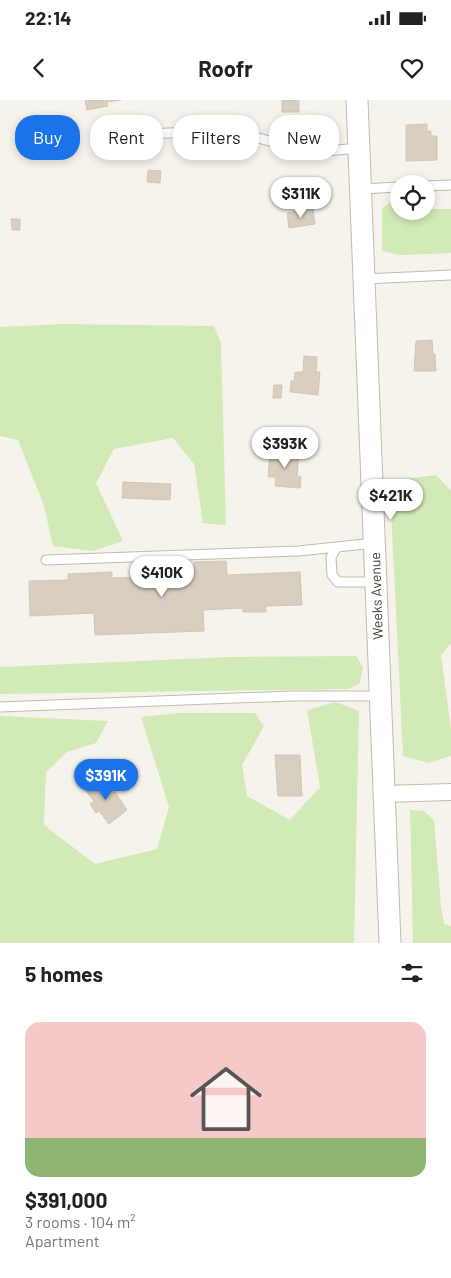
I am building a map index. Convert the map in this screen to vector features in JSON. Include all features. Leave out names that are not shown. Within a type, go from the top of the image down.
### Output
[{"type":"street","name":"Weeks Avenue","points":[[357,100],[390,943]]},
{"type":"street","points":[[383,794],[451,792]]},
{"type":"lane","points":[[163,133],[221,131],[240,133],[288,146],[327,151],[360,148]]},
{"type":"lane","points":[[435,186],[451,185]]},
{"type":"lane","points":[[361,189],[390,187]]},
{"type":"lane","points":[[364,279],[451,275]]},
{"type":"lane","points":[[46,560],[298,551],[374,543]]},
{"type":"lane","points":[[336,547],[331,557],[332,575],[338,582],[376,582]]},
{"type":"lane","points":[[0,707],[291,696],[380,696]]},
{"type":"green space","points":[[390,203],[390,220],[435,220],[435,209],[451,209],[451,253],[400,255],[382,251],[382,208]]},
{"type":"green space","points":[[62,324],[214,326],[221,343],[226,525],[203,523],[194,464],[173,438],[114,449],[96,483],[123,541],[93,551],[53,546],[44,506],[18,440],[0,436],[0,327]]},
{"type":"green space","points":[[436,475],[451,491],[451,643],[441,655],[451,729],[451,756],[429,763],[403,756],[390,489],[397,480]]},
{"type":"green space","points":[[356,656],[363,667],[360,683],[349,689],[0,694],[0,667],[231,657]]},
{"type":"green space","points":[[336,702],[359,711],[354,943],[0,943],[0,716],[108,721],[96,743],[67,752],[46,772],[44,825],[95,864],[157,849],[169,807],[141,717],[178,713],[255,713],[264,726],[242,765],[247,796],[290,820],[320,787],[307,710]]},
{"type":"green space","points":[[410,810],[424,811],[434,820],[441,906],[444,924],[451,926],[451,943],[413,943]]},
{"type":"building","points":[[85,100],[121,100],[107,102],[108,106],[87,110]]},
{"type":"building","points":[[282,100],[299,100],[299,112],[282,112]]},
{"type":"building","points":[[427,124],[427,131],[431,131],[431,136],[437,136],[437,160],[406,161],[406,125]]},
{"type":"building","points":[[148,170],[161,171],[160,183],[147,182]]},
{"type":"building","points":[[313,209],[315,224],[289,228],[287,213]]},
{"type":"building","points":[[11,219],[20,219],[20,230],[12,230]]},
{"type":"building","points":[[432,340],[436,371],[414,371],[416,341]]},
{"type":"building","points":[[304,356],[317,357],[316,372],[320,372],[318,395],[290,392],[291,381],[294,381],[295,372],[303,372]]},
{"type":"building","points":[[274,385],[282,385],[281,398],[273,398]]},
{"type":"building","points":[[278,451],[299,452],[297,476],[301,477],[300,488],[275,486],[276,477],[268,477],[270,454],[278,455]]},
{"type":"building","points":[[123,482],[171,484],[170,500],[122,498]]},
{"type":"building","points":[[226,561],[227,575],[300,572],[302,605],[266,606],[266,612],[243,612],[243,608],[203,610],[204,631],[95,635],[94,613],[30,616],[29,581],[68,580],[68,574],[112,572],[112,578],[194,576],[194,562]]},
{"type":"building","points":[[275,755],[300,755],[302,796],[278,796]]},
{"type":"building","points":[[105,777],[127,810],[109,824],[99,811],[96,813],[90,804],[94,801],[86,791]]}]
